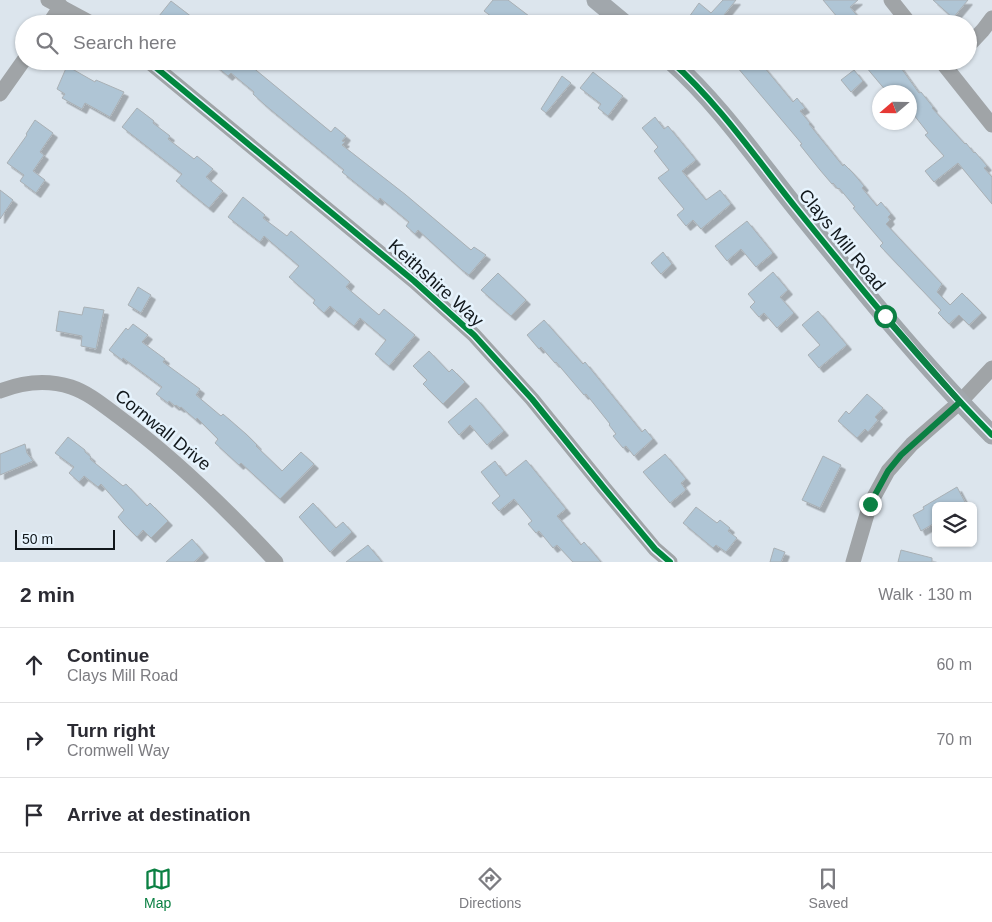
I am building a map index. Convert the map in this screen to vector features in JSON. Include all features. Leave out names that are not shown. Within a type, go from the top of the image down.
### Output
[{"type":"main road","points":[[596,0],[614,15]]},
{"type":"main road","name":"Clays Mill Road","points":[[681,70],[702,90],[832,253],[960,402],[992,435]]},
{"type":"street","points":[[891,0],[903,15]]},
{"type":"street","points":[[51,15],[55,3],[77,15]]},
{"type":"street","points":[[977,36],[992,18]]},
{"type":"street","points":[[0,94],[17,70]]},
{"type":"street","name":"Keithshire Way","points":[[159,70],[414,280],[474,335],[532,399],[655,549],[670,562]]},
{"type":"street","points":[[952,70],[992,125]]},
{"type":"street","points":[[853,562],[870,504],[888,471],[912,444],[960,402],[992,368]]},
{"type":"street","name":"Cornwall Drive","points":[[0,391],[25,383],[39,382],[72,387],[90,396],[148,439],[185,470],[225,507],[276,562]]},
{"type":"building","points":[[493,0],[508,0],[528,15],[489,15],[484,11]]},
{"type":"building","points":[[723,0],[736,0],[724,15],[690,15],[699,3],[711,13]]},
{"type":"building","points":[[823,0],[858,0],[850,7],[857,15],[836,15]]},
{"type":"building","points":[[933,0],[968,0],[956,15],[950,15]]},
{"type":"building","points":[[171,1],[189,15],[160,15]]},
{"type":"building","points":[[65,70],[74,70],[95,82],[96,80],[124,92],[110,117],[85,103],[82,109],[62,98],[65,94],[57,89]]},
{"type":"building","points":[[221,70],[256,70],[331,132],[335,127],[346,136],[342,141],[345,142],[342,145],[406,195],[471,250],[474,247],[486,255],[469,275],[418,230],[415,234],[406,226],[409,222],[380,198],[378,201],[342,172],[344,170],[265,105],[253,94],[254,92],[231,73],[228,76]]},
{"type":"building","points":[[740,70],[766,70],[793,102],[797,98],[805,108],[800,111],[843,166],[844,164],[853,173],[864,186],[862,188],[877,206],[881,202],[891,214],[888,217],[890,220],[886,224],[942,284],[937,292],[950,305],[962,293],[982,313],[969,325],[959,315],[949,324],[938,313],[941,310],[880,246],[883,243],[853,208],[855,207],[839,188],[832,184],[820,170],[800,145],[802,144]]},
{"type":"building","points":[[854,70],[863,81],[851,92],[841,80]]},
{"type":"building","points":[[869,70],[902,70],[913,85],[881,85]]},
{"type":"building","points":[[593,72],[623,96],[608,116],[598,108],[601,104],[580,88]]},
{"type":"building","points":[[562,76],[571,83],[546,113],[541,109]]},
{"type":"building","points":[[917,90],[919,93],[921,92],[932,108],[987,166],[984,168],[992,177],[992,204],[958,163],[934,182],[925,171],[944,156],[925,135],[928,133],[917,119]]},
{"type":"building","points":[[137,108],[170,136],[168,139],[194,159],[197,156],[213,169],[206,177],[223,191],[209,208],[176,181],[182,174],[122,127]]},
{"type":"building","points":[[655,117],[664,129],[668,126],[696,160],[682,171],[706,200],[720,190],[731,204],[701,229],[693,220],[686,226],[677,215],[684,209],[658,178],[669,170],[654,151],[658,147],[642,128]]},
{"type":"building","points":[[35,120],[53,133],[40,152],[44,155],[33,171],[45,180],[36,193],[20,181],[24,175],[7,163]]},
{"type":"building","points":[[0,190],[13,200],[0,219]]},
{"type":"building","points":[[243,197],[265,215],[263,218],[287,236],[291,231],[326,261],[350,282],[346,287],[379,315],[384,309],[415,335],[389,366],[375,354],[386,340],[360,318],[354,326],[330,306],[324,313],[313,303],[315,300],[289,277],[299,266],[264,236],[260,242],[228,217]]},
{"type":"building","points":[[747,221],[773,253],[756,267],[741,249],[727,261],[715,246]]},
{"type":"building","points":[[663,252],[672,264],[661,274],[651,263]]},
{"type":"building","points":[[773,272],[788,290],[780,297],[794,313],[777,328],[764,313],[759,317],[750,307],[755,302],[748,294]]},
{"type":"building","points":[[498,273],[526,300],[511,316],[481,290]]},
{"type":"building","points":[[138,287],[151,295],[141,313],[128,305]]},
{"type":"building","points":[[84,307],[104,310],[96,349],[81,346],[82,336],[56,331],[59,311],[82,315]]},
{"type":"building","points":[[818,311],[847,345],[819,368],[808,355],[820,345],[802,325]]},
{"type":"building","points":[[544,320],[583,364],[585,362],[642,432],[645,429],[653,439],[634,456],[626,446],[623,448],[613,436],[616,434],[610,424],[586,394],[584,395],[556,362],[541,347],[539,349],[527,335]]},
{"type":"building","points":[[133,324],[148,335],[142,342],[165,359],[163,362],[200,389],[196,395],[221,416],[223,414],[246,434],[282,471],[301,452],[314,464],[280,499],[241,463],[239,465],[215,443],[218,439],[197,418],[196,420],[181,407],[175,406],[169,401],[168,403],[156,394],[162,387],[109,350],[126,328],[128,330]]},
{"type":"building","points":[[429,351],[449,372],[452,369],[465,382],[443,404],[423,384],[427,380],[413,366]]},
{"type":"building","points":[[867,394],[883,408],[875,417],[878,420],[868,432],[865,429],[857,438],[838,421],[846,411],[849,414]]},
{"type":"building","points":[[476,398],[504,431],[487,445],[470,425],[459,435],[448,422]]},
{"type":"building","points":[[68,437],[85,450],[91,457],[90,459],[123,486],[126,484],[147,506],[150,503],[168,521],[151,538],[143,530],[137,537],[123,523],[118,517],[124,510],[101,484],[98,487],[84,476],[79,482],[69,473],[74,467],[55,453]]},
{"type":"building","points":[[25,444],[27,453],[33,461],[0,475],[0,454]]},
{"type":"building","points":[[665,454],[686,479],[681,483],[686,490],[670,503],[643,472]]},
{"type":"building","points":[[823,456],[841,465],[820,508],[802,500]]},
{"type":"building","points":[[526,460],[566,509],[557,516],[581,545],[584,542],[601,562],[573,562],[557,545],[553,548],[539,531],[536,533],[528,524],[532,521],[514,499],[499,511],[492,503],[500,496],[481,472],[495,461],[506,476]]},
{"type":"building","points":[[957,487],[965,502],[932,502],[932,525],[921,531],[913,515],[924,509],[923,507]]},
{"type":"building","points":[[313,503],[336,528],[343,522],[352,532],[330,552],[299,517]]},
{"type":"building","points":[[696,507],[717,523],[720,520],[730,528],[728,531],[737,538],[726,552],[716,545],[713,548],[683,523]]},
{"type":"building","points":[[192,539],[204,553],[194,562],[166,562]]},
{"type":"building","points":[[368,545],[382,562],[346,562]]},
{"type":"building","points":[[774,548],[785,552],[781,562],[770,562]]},
{"type":"building","points":[[901,550],[932,558],[932,562],[898,562]]},
{"type":"cycle path","points":[[159,70],[414,281],[474,335],[532,399],[655,549],[670,562]]},
{"type":"cycle path","points":[[681,70],[721,113],[891,324],[992,435]]},
{"type":"route","points":[[870,504],[888,471],[901,455],[960,402],[885,316]]}]
